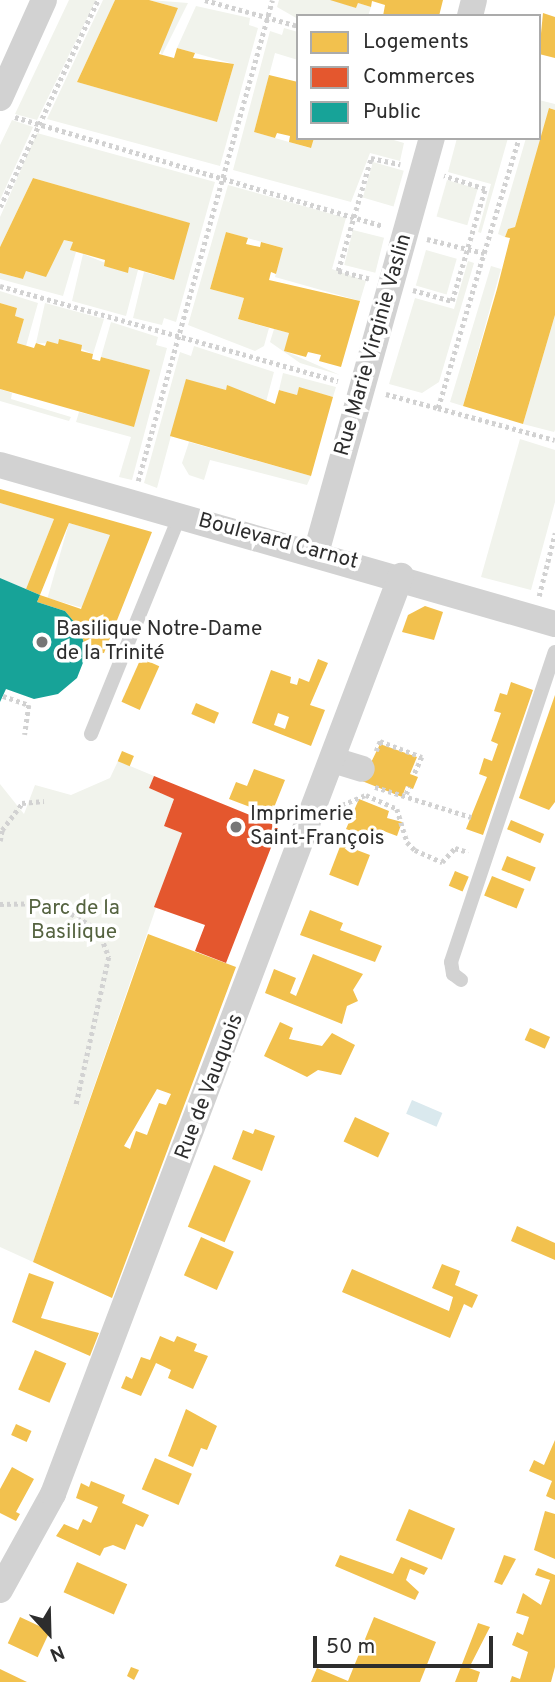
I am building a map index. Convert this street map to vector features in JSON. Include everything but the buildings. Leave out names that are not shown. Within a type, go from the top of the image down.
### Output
[{"type":"street","points":[[5,107],[44,0]]},
{"type":"street","name":"Rue Marie Virginie Vaslin","points":[[316,552],[431,140]]},
{"type":"street","name":"Boulevard Carnot","points":[[0,465],[401,576],[555,624]]},
{"type":"street","name":"Rue de Vauquois","points":[[0,1590],[53,1494],[401,576]]},
{"type":"street","points":[[332,760],[369,769]]},
{"type":"lane","points":[[91,734],[180,515]]},
{"type":"lane","points":[[461,980],[453,974],[452,962],[555,652]]},
{"type":"path","points":[[0,207],[98,0]]},
{"type":"path","points":[[205,0],[296,25]]},
{"type":"path","points":[[136,488],[272,0]]},
{"type":"path","points":[[5,107],[38,124],[354,215],[393,230]]},
{"type":"path","points":[[438,408],[518,140]]},
{"type":"path","points":[[370,279],[338,271],[370,158],[403,165]]},
{"type":"path","points":[[411,289],[452,301],[485,188],[443,176]]},
{"type":"path","points":[[423,238],[484,253]]},
{"type":"path","points":[[0,286],[179,334],[343,383]]},
{"type":"path","points":[[378,392],[555,440]]},
{"type":"path","points":[[539,597],[555,534]]},
{"type":"path","points":[[3,696],[29,705],[25,735]]},
{"type":"path","points":[[410,787],[404,799],[369,769],[380,741],[422,757],[414,775]]},
{"type":"path","points":[[406,794],[471,817]]},
{"type":"path","points":[[317,802],[341,805],[366,795],[397,809],[407,842],[415,850],[442,862],[455,848],[485,857]]},
{"type":"path","points":[[0,841],[2,830],[22,803],[44,801]]},
{"type":"path","points":[[0,904],[53,903],[99,930],[110,957],[76,1106]]},
{"type":"green space","points":[[69,0],[96,0],[37,120],[15,114]]},
{"type":"green space","points":[[103,0],[115,0],[77,82],[217,122],[234,64],[177,48],[196,6],[250,18],[249,25],[258,28],[220,166],[47,119]]},
{"type":"green space","points":[[149,0],[188,3],[162,55],[159,48],[178,8]]},
{"type":"green space","points":[[279,0],[334,0],[356,8],[358,3],[371,7],[369,14],[296,14],[296,18],[277,7]]},
{"type":"green space","points":[[284,28],[296,31],[296,59],[275,53],[254,132],[310,148],[313,140],[394,140],[404,143],[400,161],[370,153],[351,202],[233,170],[270,31],[282,35]]},
{"type":"green space","points":[[541,100],[555,104],[555,110],[550,108],[541,139]]},
{"type":"green space","points":[[12,120],[33,127],[0,200],[0,145]]},
{"type":"green space","points":[[37,133],[215,182],[176,322],[164,318],[162,325],[133,318],[144,272],[173,280],[189,223],[33,178],[0,247],[0,217]]},
{"type":"green space","points":[[456,140],[507,140],[481,233],[478,232],[491,184],[448,172]]},
{"type":"green space","points":[[525,140],[541,140],[515,227],[508,229],[505,237],[498,234]]},
{"type":"green space","points":[[373,162],[404,171],[394,206],[363,198]]},
{"type":"green space","points":[[447,180],[478,189],[467,225],[437,217]]},
{"type":"green space","points":[[228,185],[346,218],[332,269],[366,281],[360,301],[275,277],[283,248],[226,232],[210,289],[244,298],[238,319],[269,328],[264,346],[255,351],[188,325]]},
{"type":"green space","points":[[353,230],[384,238],[375,273],[344,265]]},
{"type":"green space","points":[[64,240],[73,242],[71,250],[76,252],[63,296],[0,279],[0,273],[23,279],[26,271]]},
{"type":"green space","points":[[426,250],[457,259],[447,294],[416,286]]},
{"type":"green space","points":[[83,254],[128,272],[129,267],[138,270],[126,316],[72,301]]},
{"type":"green space","points":[[468,261],[474,263],[439,382],[422,393],[389,384],[415,298],[454,309]]},
{"type":"green space","points":[[491,266],[501,269],[463,406],[450,402]]},
{"type":"green space","points":[[0,291],[38,303],[26,346],[17,343],[24,319],[15,316],[17,308],[0,303]]},
{"type":"green space","points":[[45,303],[104,319],[93,354],[59,339],[58,344],[36,343]]},
{"type":"green space","points":[[555,315],[555,430],[554,432],[523,424]]},
{"type":"green space","points":[[111,322],[158,337],[156,345],[167,348],[132,480],[119,477],[131,437],[76,422],[79,412],[134,426],[149,370],[101,357]]},
{"type":"green space","points":[[274,329],[289,333],[285,351],[340,375],[300,363],[270,342]]},
{"type":"green space","points":[[194,346],[274,372],[266,402],[228,386],[226,390],[186,380],[157,488],[144,483],[180,352],[191,356]]},
{"type":"green space","points":[[283,373],[336,387],[333,397],[299,388],[297,395],[279,390]]},
{"type":"green space","points":[[0,389],[12,393],[11,399],[71,417],[69,421],[0,401]]},
{"type":"green space","points":[[520,439],[555,450],[555,502],[531,590],[481,577]]},
{"type":"green space","points":[[189,442],[311,476],[307,485],[210,460],[204,480],[189,475],[182,463]]},
{"type":"green space","points":[[0,503],[54,519],[26,589],[0,578]]},
{"type":"green space","points":[[69,523],[110,535],[89,610],[48,598]]},
{"type":"green space","name":"Parc de la Basilique","points":[[118,761],[154,776],[149,788],[174,799],[164,826],[182,833],[33,1262],[0,1247],[0,784],[24,814],[35,785],[71,795],[110,778]]},
{"type":"shaded area","points":[[412,1100],[442,1113],[437,1127],[406,1114]]},
{"type":"place","name":"Basilique Notre-Dame de la Trinité","points":[[42,642]]},
{"type":"place","name":"Imprimerie Saint-François","points":[[236,827]]}]
